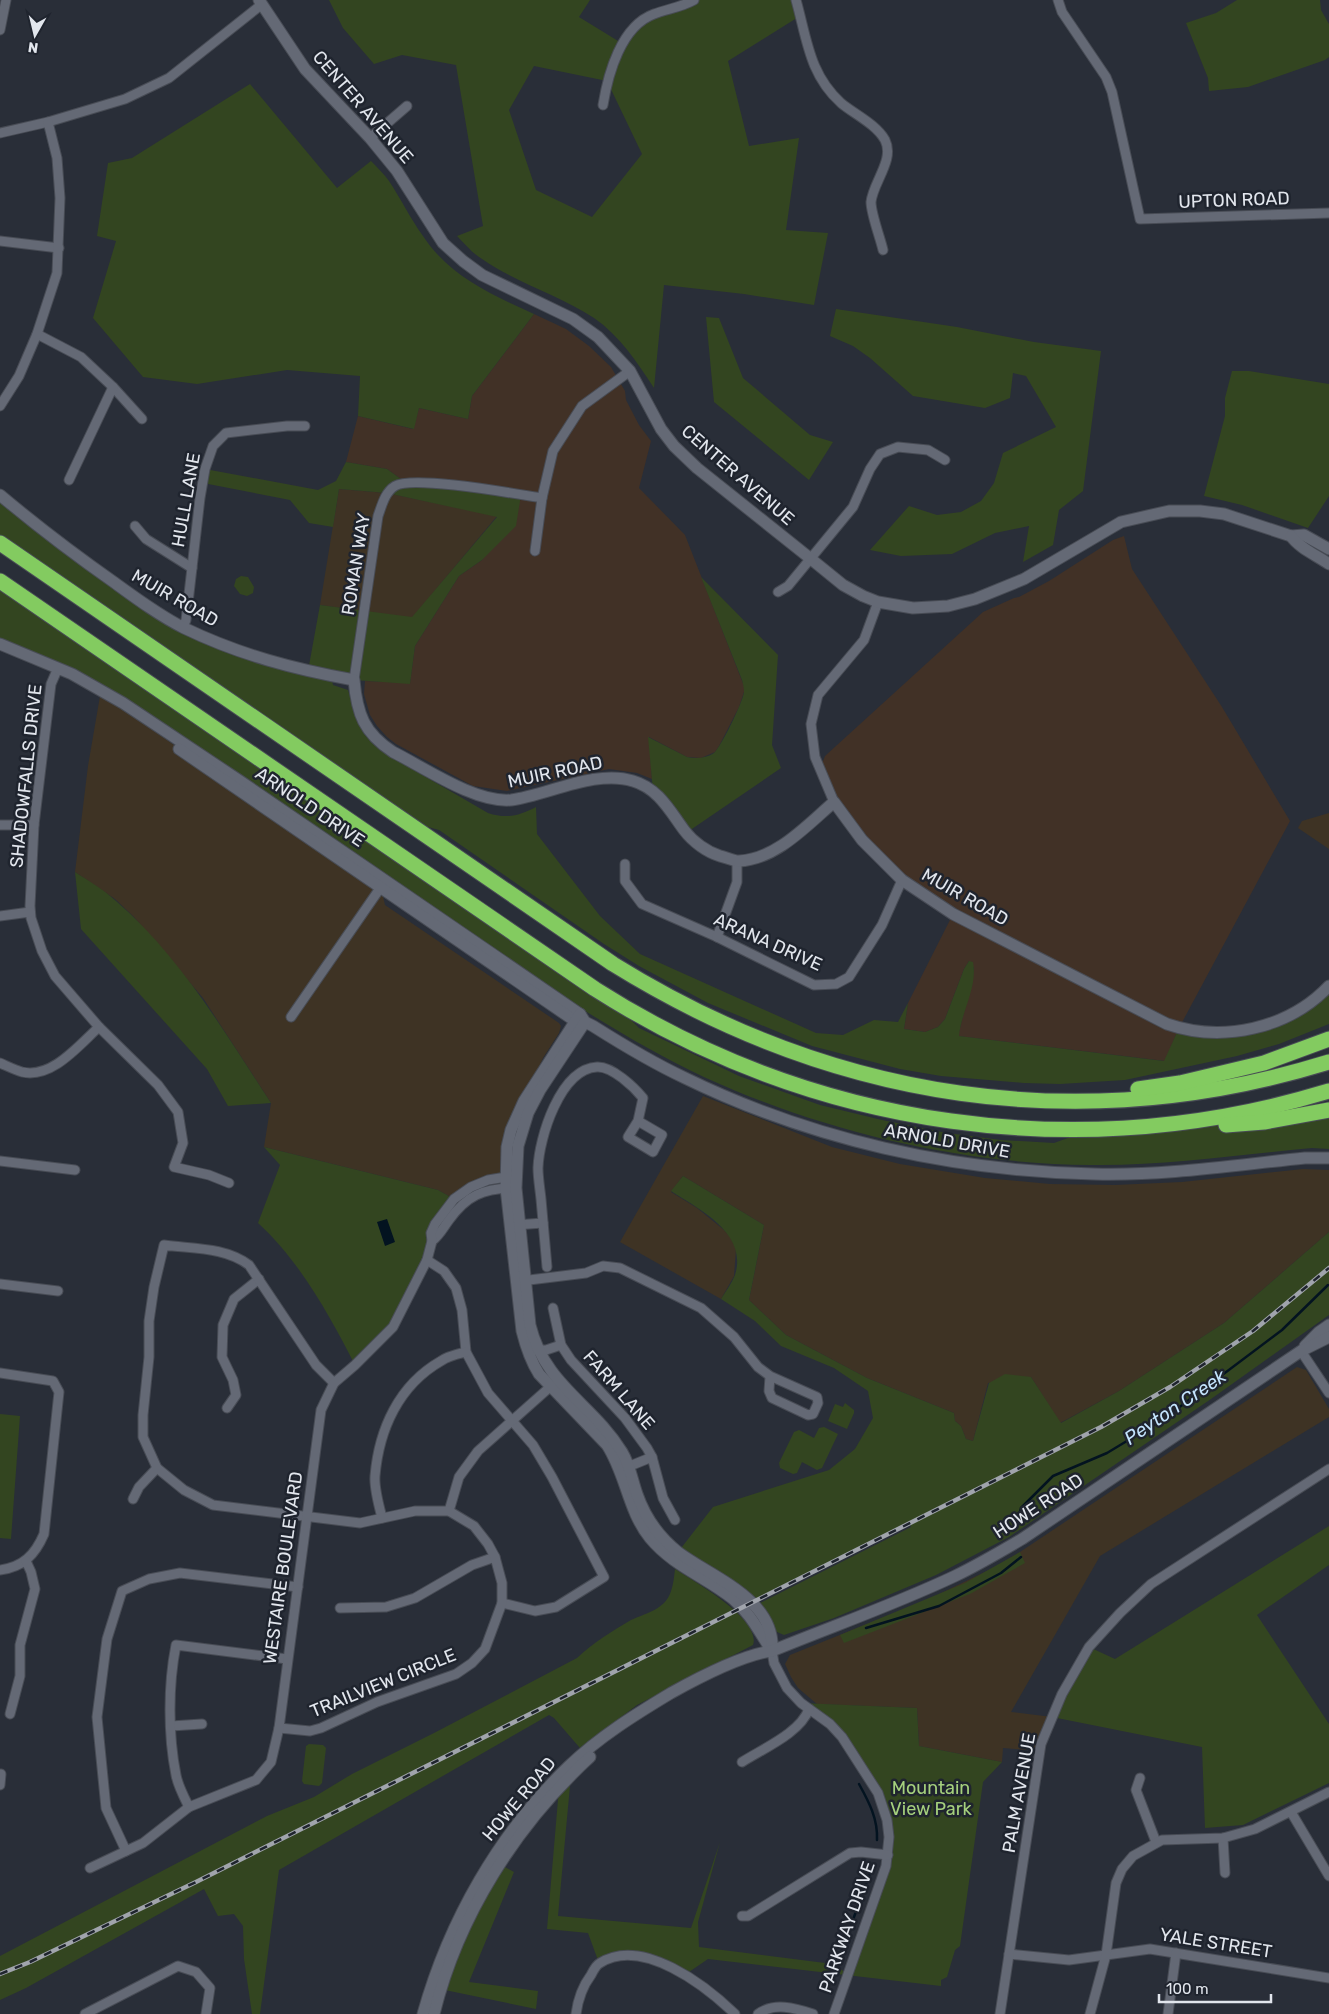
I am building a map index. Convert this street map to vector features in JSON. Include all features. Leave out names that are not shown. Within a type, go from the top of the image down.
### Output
[{"type":"highway","points":[[0,543],[597,954],[703,1016],[768,1044],[858,1073],[951,1092],[1055,1101],[1124,1100],[1193,1093],[1270,1078],[1329,1062]]},
{"type":"highway","points":[[0,581],[595,989],[656,1025],[710,1052],[766,1075],[816,1092],[874,1108],[934,1120],[1003,1128],[1056,1130],[1177,1124],[1263,1109],[1329,1091]]},
{"type":"highway","points":[[0,585],[35,605]]},
{"type":"highway","points":[[1055,1101],[1180,1083],[1229,1072],[1264,1063],[1329,1039]]},
{"type":"highway","points":[[1177,1124],[1214,1125],[1264,1122],[1329,1110]]},
{"type":"street","points":[[0,30],[6,0]]},
{"type":"street","points":[[603,105],[607,81],[628,33],[651,15],[694,0]]},
{"type":"street","points":[[796,0],[807,47],[818,76],[840,102],[877,131],[885,140],[887,150],[885,167],[873,191],[871,204],[883,250]]},
{"type":"street","name":"UPTON ROAD","points":[[1058,0],[1062,12],[1106,77],[1109,85],[1140,220],[1329,214]]},
{"type":"street","points":[[0,133],[48,122],[126,99],[169,78],[260,2]]},
{"type":"street","name":"CENTER AVENUE","points":[[260,2],[305,69],[370,138],[398,171],[443,243],[463,261],[498,283],[573,319],[598,337],[630,371],[661,429],[674,446],[697,468],[811,560],[843,585],[863,596],[878,602],[913,608],[948,606],[976,598],[1024,579],[1122,522],[1169,511],[1200,511],[1224,514],[1291,536],[1304,535],[1329,548]]},
{"type":"street","points":[[370,138],[408,106]]},
{"type":"street","points":[[0,406],[19,376],[37,334],[57,273],[60,198],[57,158],[48,122]]},
{"type":"street","points":[[0,240],[59,248]]},
{"type":"street","points":[[37,334],[82,357],[114,387],[142,419]]},
{"type":"street","points":[[535,551],[542,498],[553,452],[582,406],[630,371]]},
{"type":"street","points":[[70,480],[114,387]]},
{"type":"street","name":"HULL LANE","points":[[183,628],[186,620],[204,476],[213,446],[226,433],[287,426],[305,426]]},
{"type":"street","points":[[778,592],[788,586],[811,560],[853,506],[870,469],[880,454],[898,447],[928,450],[945,460]]},
{"type":"street","name":"ROMAN WAY","points":[[354,680],[378,516],[387,493],[395,486],[405,482],[441,484],[542,498]]},
{"type":"street","name":"MUIR ROAD","points":[[0,495],[76,555],[151,608],[183,628],[217,643],[276,664],[354,680],[359,713],[366,726],[381,744],[475,794],[500,801],[609,778],[634,781],[653,790],[665,802],[686,833],[708,852],[737,861],[766,855],[790,839],[834,802],[862,840],[902,880],[953,914],[1166,1024],[1188,1031],[1224,1033],[1252,1030],[1280,1019],[1306,1005],[1329,986]]},
{"type":"street","points":[[135,526],[146,539],[192,568]]},
{"type":"street","name":"CENTER AVENUE","points":[[1291,536],[1296,544],[1314,553],[1329,564]]},
{"type":"street","points":[[834,802],[814,757],[811,724],[818,695],[864,640],[878,602]]},
{"type":"street","name":"ARNOLD DRIVE","points":[[0,644],[57,671],[141,721],[211,772],[383,884],[580,1019],[686,1079],[751,1107],[797,1124],[858,1142],[940,1160],[1014,1170],[1096,1174],[1156,1173],[1305,1158],[1329,1158]]},
{"type":"street","name":"ARNOLD DRIVE","points":[[0,650],[57,671]]},
{"type":"street","name":"SHADOWFALLS DRIVE","points":[[57,671],[51,684],[34,825],[30,912],[42,951],[55,976],[99,1028],[158,1085],[178,1112],[183,1143],[174,1167],[208,1175],[229,1183]]},
{"type":"street","points":[[0,825],[34,825]]},
{"type":"street","points":[[717,937],[737,882],[737,861]]},
{"type":"street","name":"ARANA DRIVE","points":[[625,864],[625,881],[642,904],[717,937],[814,985],[836,984],[848,977],[877,932],[902,880]]},
{"type":"street","points":[[291,1017],[383,884]]},
{"type":"street","points":[[0,916],[30,912]]},
{"type":"street","points":[[580,1019],[528,1113],[518,1146],[511,1182],[521,1281],[522,1331],[532,1363],[550,1387],[607,1445],[625,1468]]},
{"type":"street","points":[[0,1063],[23,1072],[40,1072],[66,1058],[99,1028]]},
{"type":"street","points":[[548,1267],[538,1169],[542,1136],[564,1089],[581,1072],[597,1067],[606,1069],[630,1083],[643,1098],[638,1121]]},
{"type":"street","points":[[0,1161],[75,1170]]},
{"type":"street","name":"WESTAIRE BOULEVARD","points":[[90,1868],[144,1843],[189,1807],[256,1780],[270,1762],[280,1728],[287,1659],[321,1410],[334,1383],[393,1327],[427,1260],[432,1241],[431,1233],[435,1224],[454,1199],[472,1186],[488,1180],[511,1182]]},
{"type":"street","points":[[515,1225],[543,1222]]},
{"type":"street","points":[[334,1383],[316,1365],[249,1265],[238,1256],[215,1251],[164,1245],[154,1287],[149,1321],[149,1357],[143,1415],[143,1437],[157,1468],[184,1490],[213,1505],[360,1523],[415,1511],[449,1510],[459,1477],[478,1450],[550,1387],[557,1386],[567,1390]]},
{"type":"street","points":[[427,1260],[444,1270],[456,1288],[462,1310],[466,1352],[488,1393],[532,1445],[552,1478],[604,1577],[556,1607],[535,1611],[502,1603]]},
{"type":"street","points":[[521,1281],[586,1273],[603,1266],[620,1268],[702,1308],[734,1337],[758,1367],[770,1376],[818,1397],[818,1403],[813,1414],[808,1415],[772,1398],[769,1391],[770,1376]]},
{"type":"street","points":[[227,1408],[236,1395],[233,1380],[222,1358],[224,1325],[234,1300],[259,1279]]},
{"type":"street","points":[[521,1281],[530,1325],[538,1350],[547,1367],[611,1435],[646,1515],[655,1529],[678,1552],[719,1576],[751,1602],[763,1618],[771,1634],[772,1651]]},
{"type":"street","points":[[0,1284],[58,1292]]},
{"type":"street","name":"FARM LANE","points":[[553,1308],[561,1345],[570,1360],[625,1418],[647,1448],[652,1457],[664,1498],[675,1520]]},
{"type":"street","name":"HOWE ROAD","points":[[1301,1351],[1319,1332],[1329,1325]]},
{"type":"street","name":"HOWE ROAD","points":[[434,2014],[440,1989],[453,1954],[490,1881],[530,1820],[571,1775],[607,1743],[652,1713],[706,1683],[762,1659],[772,1651],[957,1575],[998,1553],[1301,1351],[1329,1337]]},
{"type":"street","name":"FARM LANE","points":[[526,1348],[538,1350],[561,1345]]},
{"type":"street","points":[[1301,1351],[1329,1393]]},
{"type":"street","points":[[382,1518],[374,1478],[389,1416],[406,1389],[425,1372],[443,1360],[466,1352]]},
{"type":"street","points":[[0,1373],[53,1381],[59,1392],[44,1534],[37,1550],[26,1561],[10,1569],[0,1570]]},
{"type":"street","name":"FARM LANE","points":[[625,1468],[652,1457]]},
{"type":"street","points":[[133,1499],[139,1487],[157,1468]]},
{"type":"street","name":"PALM AVENUE","points":[[1000,2014],[1041,1744],[1062,1694],[1089,1647],[1120,1613],[1151,1584],[1329,1469]]},
{"type":"street","name":"TRAILVIEW CIRCLE","points":[[280,1728],[310,1731],[321,1728],[377,1702],[456,1674],[472,1663],[485,1649],[502,1603],[502,1583],[495,1558],[488,1544],[474,1526],[449,1510]]},
{"type":"street","points":[[340,1608],[386,1607],[415,1598],[472,1565],[495,1558]]},
{"type":"street","points":[[10,1714],[20,1676],[20,1645],[35,1589],[26,1561]]},
{"type":"street","points":[[126,1851],[106,1808],[97,1717],[107,1639],[122,1591],[149,1579],[180,1573],[298,1587]]},
{"type":"street","points":[[189,1807],[176,1777],[171,1726],[170,1674],[176,1645],[287,1659]]},
{"type":"street","name":"HOWE ROAD","points":[[423,2014],[445,1949],[474,1890],[506,1839],[540,1796],[584,1752],[648,1707],[702,1677],[759,1652],[772,1651]]},
{"type":"street","name":"PARKWAY DRIVE","points":[[772,1651],[774,1663],[787,1688],[809,1709],[830,1724],[842,1737],[878,1793],[887,1820],[888,1856],[881,1883],[834,2014]]},
{"type":"street","points":[[742,1762],[797,1728],[806,1719],[809,1709]]},
{"type":"street","points":[[171,1726],[202,1724]]},
{"type":"street","points":[[0,1785],[1,1774]]},
{"type":"street","points":[[1140,1778],[1136,1790],[1156,1842]]},
{"type":"street","points":[[1090,2014],[1106,1955],[1116,1883],[1122,1869],[1133,1856],[1162,1840],[1223,1838],[1255,1828],[1329,1792]]},
{"type":"street","points":[[1291,1812],[1329,1876]]},
{"type":"street","points":[[1223,1838],[1225,1873]]},
{"type":"street","points":[[742,1916],[748,1916],[850,1853],[861,1852],[888,1856]]},
{"type":"street","name":"YALE STREET","points":[[1009,1954],[1069,1960],[1150,1949],[1329,1978]]},
{"type":"street","points":[[1168,2014],[1176,1953]]},
{"type":"street","points":[[576,2014],[577,2003],[584,1985],[599,1963],[621,1955],[658,1961],[686,1974],[735,2014]]},
{"type":"street","points":[[85,2014],[178,1966],[196,1972],[210,1988],[206,2014]]},
{"type":"street","points":[[758,2014],[778,2007],[798,2009],[812,2014]]},
{"type":"shaded area","points":[[534,314],[566,329],[589,346],[611,367],[625,391],[626,400],[639,425],[651,441],[639,488],[685,535],[744,686],[739,707],[715,752],[701,758],[687,757],[649,737],[652,779],[637,773],[609,769],[507,791],[473,786],[396,744],[387,737],[370,715],[364,694],[365,681],[410,683],[415,646],[459,576],[482,560],[520,495],[405,482],[387,469],[346,462],[358,416],[413,429],[419,408],[468,419],[472,396]]},
{"type":"shaded area","points":[[339,489],[387,493],[497,516],[412,618],[320,605]]},
{"type":"shaded area","points":[[1124,536],[1132,569],[1222,707],[1290,821],[1179,1028],[1165,1061],[958,1036],[973,975],[974,968],[969,961],[964,969],[945,1019],[938,1027],[925,1032],[904,1029],[908,1003],[953,914],[902,880],[834,802],[820,769],[825,756],[983,612],[1019,597],[1049,581],[1113,540]]},
{"type":"shaded area","points":[[100,696],[141,721],[211,772],[381,888],[385,905],[559,1023],[561,1026],[559,1033],[543,1058],[524,1101],[505,1176],[454,1199],[438,1190],[264,1147],[271,1103],[203,998],[134,917],[115,899],[75,872],[88,766]]},
{"type":"shaded area","points":[[1329,813],[1329,849],[1298,828],[1302,821]]},
{"type":"shaded area","points":[[703,1096],[832,1147],[900,1164],[985,1178],[1050,1184],[1115,1185],[1182,1182],[1303,1169],[1329,1170],[1329,1232],[1224,1323],[1119,1391],[1060,1423],[1031,1377],[988,1383],[973,1441],[966,1439],[961,1426],[955,1421],[954,1413],[867,1378],[786,1335],[749,1300],[764,1225],[683,1176],[671,1192],[697,1208],[724,1230],[732,1239],[736,1249],[734,1276],[721,1299],[620,1242]]},
{"type":"shaded area","points":[[1297,1367],[1306,1370],[1329,1409],[1329,1417],[1100,1556],[1011,1712],[1052,1717],[1040,1751],[1003,1748],[1002,1762],[919,1746],[917,1708],[817,1704],[798,1688],[791,1677],[785,1664],[790,1655],[929,1599],[993,1568],[1020,1552]]},
{"type":"green space","points":[[329,0],[590,0],[579,17],[623,44],[651,15],[694,0],[796,0],[800,16],[728,61],[749,146],[799,138],[786,230],[828,233],[814,305],[744,294],[664,285],[654,388],[627,350],[612,333],[594,318],[567,302],[495,267],[475,254],[457,236],[483,226],[456,65],[402,55],[374,64],[343,28]],"holes":[[[534,66],[607,81],[642,154],[592,217],[536,190],[509,110]]]},
{"type":"green space","points":[[1237,0],[1320,0],[1321,10],[1329,24],[1329,57],[1248,87],[1209,91],[1208,78],[1186,23],[1216,13]]},
{"type":"green space","points":[[250,84],[337,188],[371,161],[389,181],[423,236],[445,262],[487,292],[534,314],[472,396],[468,419],[419,408],[414,429],[358,416],[360,376],[287,370],[197,384],[143,377],[93,318],[116,241],[97,236],[108,163],[132,158]]},
{"type":"green space","points":[[836,309],[957,327],[1034,342],[1101,351],[1083,491],[1059,510],[1053,545],[1023,562],[1029,526],[995,533],[952,554],[901,556],[870,550],[909,506],[937,515],[961,512],[981,501],[994,483],[1003,453],[1056,427],[1026,376],[1013,373],[1010,398],[985,408],[913,396],[870,358],[853,346],[830,336]]},
{"type":"green space","points":[[706,317],[719,318],[743,378],[810,435],[833,442],[809,480],[714,402]]},
{"type":"green space","points":[[1232,371],[1249,371],[1329,384],[1329,496],[1308,528],[1242,505],[1204,496],[1225,416],[1225,398]]},
{"type":"green space","points":[[346,462],[387,469],[405,482],[521,495],[516,526],[482,560],[459,576],[415,646],[410,684],[354,680],[331,676],[333,685],[348,690],[357,721],[364,734],[381,751],[488,813],[512,816],[536,807],[537,834],[600,916],[640,954],[816,1033],[843,1035],[874,1020],[898,1022],[908,1003],[904,1029],[925,1032],[938,1027],[945,1019],[964,969],[969,961],[973,962],[973,981],[959,1036],[1164,1061],[1179,1028],[1252,1030],[1329,991],[1329,1024],[1279,1044],[1237,1056],[1125,1080],[1060,1084],[941,1076],[900,1069],[812,1046],[708,1003],[639,966],[439,830],[403,820],[0,543],[0,495],[183,627],[308,671],[320,605],[412,617],[497,517],[387,493],[339,489],[333,527],[309,523],[290,500],[203,483],[205,469],[318,490],[336,481]]},
{"type":"green space","points":[[241,576],[248,577],[254,587],[253,593],[247,596],[240,594],[234,586],[236,579]]},
{"type":"green space","points":[[701,577],[778,655],[772,745],[781,768],[686,833],[653,791],[648,737],[687,757],[701,758],[711,755],[726,734],[744,692],[742,680]]},
{"type":"green space","points":[[0,585],[610,999],[639,1028],[739,1076],[820,1105],[947,1133],[1001,1140],[1054,1143],[1090,1130],[1177,1124],[1232,1124],[1329,1110],[1329,1149],[1312,1148],[1174,1162],[1119,1165],[1041,1163],[992,1159],[894,1141],[845,1129],[751,1097],[706,1078],[612,1028],[582,1009],[123,703],[0,644]]},
{"type":"green space","points":[[75,872],[111,897],[161,946],[219,1023],[271,1103],[228,1106],[207,1069],[81,929]]},
{"type":"green space","points":[[264,1147],[438,1190],[454,1199],[444,1211],[393,1327],[355,1365],[324,1308],[300,1271],[258,1223],[280,1165]]},
{"type":"green space","points":[[683,1176],[764,1225],[749,1300],[786,1335],[867,1378],[954,1413],[955,1421],[961,1426],[966,1439],[973,1441],[989,1383],[1005,1374],[1031,1377],[1061,1423],[1119,1391],[1224,1323],[1329,1232],[1329,1315],[1211,1399],[1009,1537],[936,1575],[834,1618],[784,1635],[777,1632],[760,1603],[911,1527],[910,1524],[751,1602],[678,1552],[713,1507],[829,1470],[855,1449],[873,1418],[868,1391],[834,1368],[781,1346],[755,1321],[721,1299],[735,1275],[737,1260],[735,1247],[719,1224],[671,1191]]},
{"type":"green space","points":[[845,1403],[854,1410],[847,1429],[828,1421],[835,1404],[843,1407]]},
{"type":"green space","points":[[0,1414],[20,1416],[11,1539],[0,1538]]},
{"type":"green space","points":[[824,1427],[838,1434],[822,1468],[817,1470],[802,1462],[797,1473],[793,1474],[780,1468],[779,1463],[794,1432],[799,1430],[814,1438],[819,1428]]},
{"type":"green space","points":[[1329,1526],[1329,1565],[1257,1615],[1329,1724],[1329,1783],[1243,1825],[1205,1828],[1202,1747],[1052,1717],[1089,1647],[1115,1659]]},
{"type":"green space","points":[[1020,1552],[1025,1563],[970,1594],[844,1643],[840,1635],[965,1583]]},
{"type":"green space","points":[[675,1569],[710,1591],[737,1613],[747,1624],[753,1635],[753,1645],[637,1705],[580,1748],[554,1718],[549,1715],[279,1870],[260,2014],[252,2014],[244,1959],[243,1926],[234,1914],[218,1916],[204,1889],[26,1988],[0,2000],[0,1956],[267,1816],[314,1797],[352,1774],[577,1658],[617,1628],[662,1605],[670,1593]]},
{"type":"green space","name":"Mountain View Park","points":[[801,1703],[917,1708],[919,1746],[1002,1762],[983,1782],[960,1946],[955,1950],[947,1977],[941,1980],[941,1986],[708,1959],[686,1974],[621,1955],[599,1963],[588,1933],[547,1929],[559,1788],[571,1775],[558,1916],[691,1928],[720,1842],[698,1922],[699,1947],[833,1964],[849,1975],[889,1850],[878,1793],[842,1737]]},
{"type":"green space","points":[[309,1744],[323,1745],[326,1748],[322,1783],[319,1786],[304,1784],[302,1781],[306,1746]]},
{"type":"green space","points":[[499,1864],[514,1872],[469,1982],[538,1991],[536,2009],[440,1989]]},
{"type":"water","points":[[387,1219],[395,1242],[385,1246],[377,1222]]},
{"type":"waterway","name":"Peyton Creek","points":[[1019,1518],[1021,1508],[1053,1476],[1107,1453],[1165,1418],[1282,1330],[1328,1285]]},
{"type":"waterway","name":"Peyton Creek","points":[[866,1628],[939,1606],[1001,1573],[1021,1557]]},
{"type":"waterway","name":"Peyton Creek","points":[[859,1784],[874,1818],[877,1840]]},
{"type":"waterway","name":"Peyton Creek","points":[[837,1964],[871,1870]]},
{"type":"railway","points":[[0,1974],[30,1962],[196,1882],[1101,1427],[1170,1387],[1253,1331],[1329,1268]]}]
